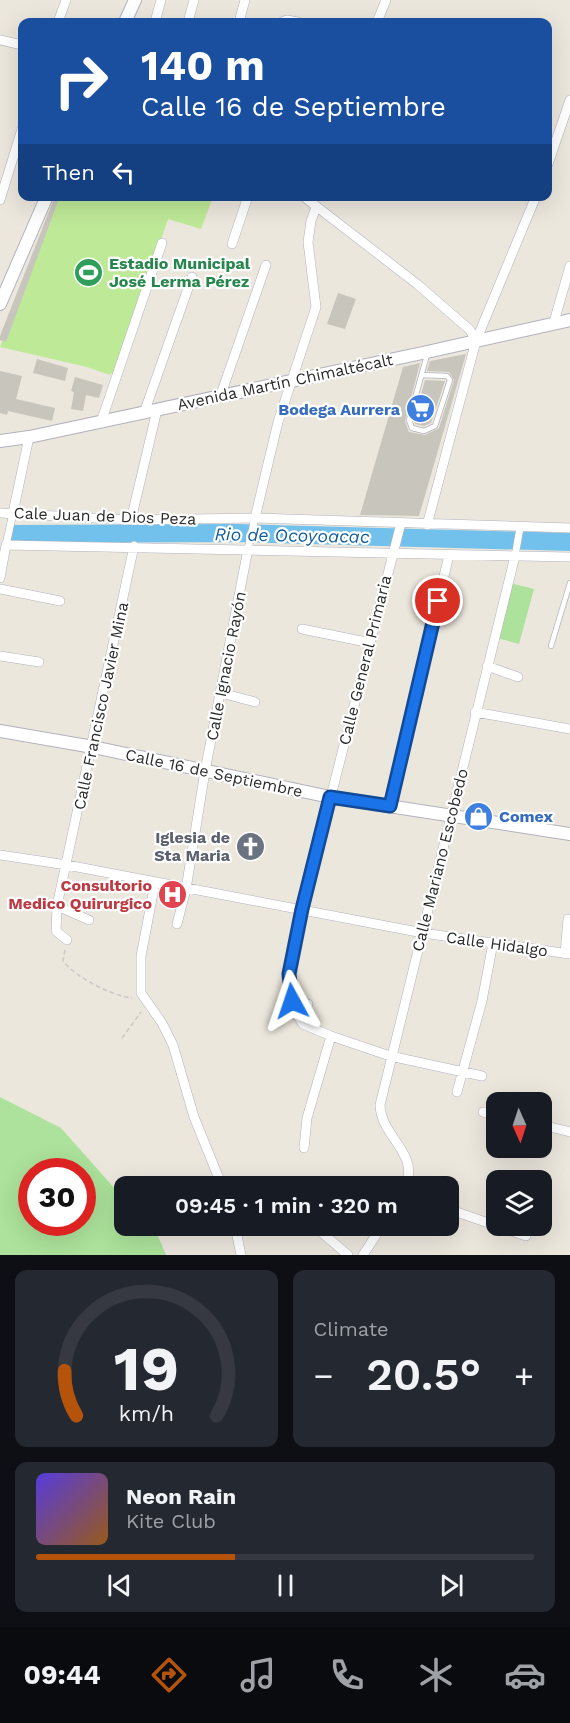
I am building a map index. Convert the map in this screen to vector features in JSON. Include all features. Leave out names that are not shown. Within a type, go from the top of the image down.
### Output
[{"type":"main road","points":[[127,18],[135,0]]},
{"type":"main road","points":[[0,304],[45,201]]},
{"type":"main road","name":"Avenida Martín Chimaltécalt","points":[[0,441],[220,397],[570,320]]},
{"type":"main road","name":"Calle 16 de Septiembre","points":[[0,731],[93,747],[330,797],[570,834]]},
{"type":"street","points":[[59,18],[66,0]]},
{"type":"street","points":[[156,18],[161,0]]},
{"type":"street","points":[[189,18],[194,0]]},
{"type":"street","points":[[240,18],[245,0]]},
{"type":"street","points":[[379,18],[386,0]]},
{"type":"street","points":[[0,40],[18,44]]},
{"type":"street","points":[[552,152],[570,100]]},
{"type":"street","points":[[0,200],[18,142]]},
{"type":"street","points":[[232,244],[246,201]]},
{"type":"street","points":[[309,201],[417,284],[470,330],[476,341]]},
{"type":"street","points":[[427,525],[476,341],[534,201]]},
{"type":"street","points":[[249,547],[291,380],[316,307],[308,242],[310,221],[316,207]]},
{"type":"street","points":[[101,422],[162,243]]},
{"type":"street","points":[[220,397],[266,265]]},
{"type":"street","points":[[554,322],[570,266]]},
{"type":"street","points":[[144,413],[192,277]]},
{"type":"street","points":[[131,520],[158,410]]},
{"type":"street","points":[[0,578],[6,545],[4,535],[13,513],[29,437]]},
{"type":"street","name":"Cale Juan de Dios Peza","points":[[0,513],[131,520],[254,520],[519,530],[570,528]]},
{"type":"street","name":"Calle General Primaria","points":[[292,1001],[288,981],[302,909],[400,525]]},
{"type":"street","name":"Calle Mariano Escobedo","points":[[407,1176],[409,1164],[382,1120],[380,1110],[390,1056],[452,815],[519,530]]},
{"type":"street","points":[[6,545],[393,550],[448,555],[515,553],[570,557]]},
{"type":"street","name":"Calle Francisco Javier Mina","points":[[67,940],[56,931],[57,906],[93,747],[134,546]]},
{"type":"street","name":"Calle Ignacio Rayón","points":[[177,924],[186,889],[205,771],[249,547]]},
{"type":"street","points":[[390,806],[448,555]]},
{"type":"street","points":[[0,589],[60,601]]},
{"type":"street","points":[[302,629],[371,643]]},
{"type":"street","points":[[0,656],[39,662]]},
{"type":"street","points":[[487,666],[518,677]]},
{"type":"street","points":[[221,693],[255,702]]},
{"type":"street","points":[[475,712],[570,729]]},
{"type":"street","name":"Calle Hidalgo","points":[[0,855],[67,865],[423,933],[568,954]]},
{"type":"street","points":[[155,883],[141,956],[140,979],[146,1002],[162,1023],[173,1045],[194,1117],[218,1176]]},
{"type":"street","points":[[57,906],[89,920]]},
{"type":"street","points":[[568,919],[568,954]]},
{"type":"street","points":[[458,1092],[482,1001],[493,943]]},
{"type":"street","points":[[292,1001],[308,1004]]},
{"type":"street","points":[[292,1001],[301,1023],[331,1036],[390,1056],[482,1076]]},
{"type":"street","points":[[304,1148],[307,1118],[331,1036]]},
{"type":"street","points":[[552,1128],[570,1132]]},
{"type":"street","points":[[459,1213],[486,1222]]},
{"type":"street","points":[[237,1236],[241,1255]]},
{"type":"street","points":[[326,1236],[348,1255]]},
{"type":"street","points":[[363,1255],[375,1236]]},
{"type":"lane","points":[[422,375],[447,376],[450,380],[435,426],[424,431],[412,428],[409,420],[427,352]]},
{"type":"lane","points":[[551,646],[570,583]]},
{"type":"path","points":[[67,940],[63,961],[70,969],[111,993],[146,1002],[122,1038]]},
{"type":"green space","name":"Estadio Municipal José Lerma Pérez","points":[[55,201],[212,201],[201,229],[168,219],[115,374],[110,375],[87,367],[0,347]]},
{"type":"green space","points":[[510,583],[534,589],[519,644],[497,638]]},
{"type":"green space","points":[[0,1097],[61,1128],[88,1158],[18,1158],[18,1236],[96,1236],[96,1167],[114,1188],[114,1236],[158,1236],[166,1255],[0,1255]]},
{"type":"building","points":[[53,201],[58,201],[6,342],[0,340]]},
{"type":"building","points":[[338,293],[356,299],[345,329],[327,324]]},
{"type":"building","name":"Bodega Aurrera","points":[[466,354],[419,516],[360,515],[403,367],[420,363],[405,421],[409,432],[425,435],[439,428],[454,380],[449,372],[427,371],[430,361]]},
{"type":"building","points":[[37,359],[68,368],[65,381],[33,373]]},
{"type":"building","points":[[0,371],[22,376],[16,399],[55,408],[52,421],[8,411],[7,415],[0,413]]},
{"type":"building","points":[[75,377],[103,385],[99,398],[86,395],[83,411],[71,409],[74,392],[71,391]]},
{"type":"building","points":[[425,380],[445,381],[431,423],[424,426],[415,424],[414,420]]},
{"type":"waterway","name":"Rio de Ocoyoacac","points":[[14,534],[236,533],[570,542]]},
{"type":"place","name":"Estadio Municipal José Lerma Pérez","points":[[88,272]]},
{"type":"place","name":"Bodega Aurrera","points":[[421,409]]},
{"type":"place","name":"Comex","points":[[478,816]]},
{"type":"place","name":"Iglesia de Sta Maria","points":[[251,846]]},
{"type":"place","name":"Consultorio Medico Quirurgico","points":[[173,894]]},
{"type":"route","points":[[292,1001],[289,974],[302,909],[330,797],[390,806],[438,601]]}]
